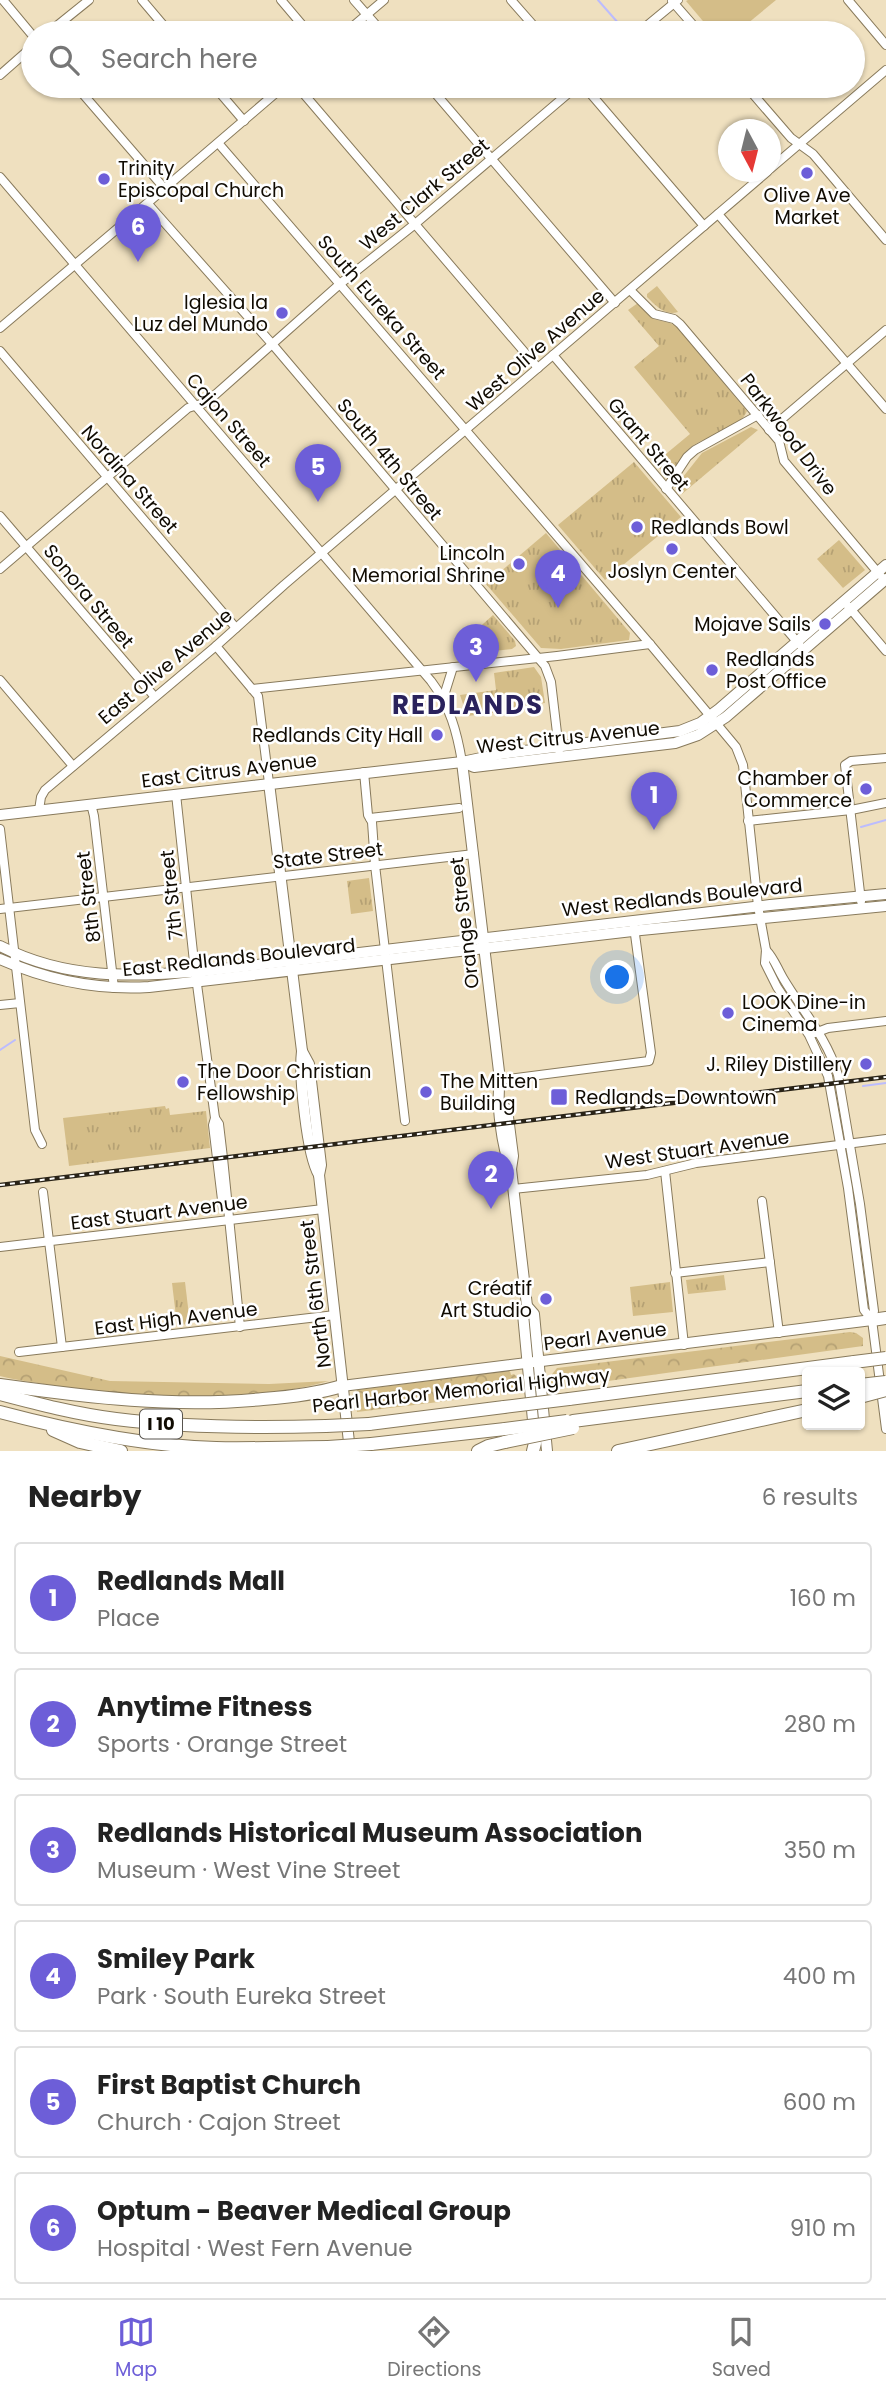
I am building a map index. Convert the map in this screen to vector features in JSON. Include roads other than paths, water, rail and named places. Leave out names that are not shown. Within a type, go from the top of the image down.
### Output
[{"type":"highway","points":[[872,1320],[886,1318]]},
{"type":"highway","name":"Pearl Harbor Memorial Highway","points":[[0,1394],[64,1410],[116,1419],[250,1428],[326,1426],[369,1424],[886,1358]]},
{"type":"highway","points":[[865,1384],[886,1382]]},
{"type":"highway","points":[[0,1385],[123,1401],[162,1403],[245,1401],[303,1395],[342,1386]]},
{"type":"highway","points":[[865,1396],[886,1390]]},
{"type":"highway","name":"I 10","points":[[0,1412],[34,1421],[139,1440],[214,1448],[328,1447],[505,1435],[590,1419],[802,1392]]},
{"type":"highway","points":[[618,1451],[802,1411]]},
{"type":"highway","points":[[34,1421],[80,1442],[121,1451]]},
{"type":"highway","points":[[478,1451],[505,1435]]},
{"type":"main road","name":"West Citrus Avenue","points":[[462,762],[471,758],[676,743],[698,735],[884,574]]},
{"type":"main road","name":"East Citrus Avenue","points":[[0,815],[462,762]]},
{"type":"main road","name":"Orange Street","points":[[462,762],[500,1080],[505,1090],[513,1156],[511,1169],[527,1307],[523,1314],[547,1451]]},
{"type":"main road","name":"North 6th Street","points":[[269,783],[302,1051],[300,1065],[305,1107],[314,1167],[319,1175],[350,1451]]},
{"type":"main road","name":"West Redlands Boulevard","points":[[484,943],[759,912],[860,895],[886,894]]},
{"type":"main road","name":"West Redlands Boulevard","points":[[759,912],[886,905]]},
{"type":"main road","name":"East Redlands Boulevard","points":[[0,959],[14,959],[65,969],[113,982],[197,977],[484,943]]},
{"type":"main road","name":"East Redlands Boulevard","points":[[0,946],[14,959]]},
{"type":"main road","name":"Pearl Avenue","points":[[342,1386],[872,1320]]},
{"type":"main road","name":"Orange Street","points":[[533,1362],[535,1448]]},
{"type":"street","points":[[3,0],[21,22]]},
{"type":"street","points":[[63,21],[89,0]]},
{"type":"street","points":[[142,0],[160,21]]},
{"type":"street","points":[[281,0],[299,21]]},
{"type":"street","points":[[354,0],[373,21]]},
{"type":"street","points":[[359,21],[384,0]]},
{"type":"street","points":[[511,0],[529,21]]},
{"type":"street","points":[[848,0],[886,45]]},
{"type":"street","points":[[652,21],[674,1],[690,21]]},
{"type":"street","points":[[0,75],[21,57]]},
{"type":"street","name":"West Olive Avenue","points":[[865,88],[886,70]]},
{"type":"street","points":[[86,98],[165,189]]},
{"type":"street","points":[[224,98],[244,121]]},
{"type":"street","points":[[0,328],[270,98]]},
{"type":"street","points":[[307,98],[538,368]]},
{"type":"street","points":[[440,98],[615,303]]},
{"type":"street","name":"West Clark Street","points":[[0,569],[188,408],[207,402],[341,283],[415,224],[562,98]]},
{"type":"street","points":[[594,98],[704,226]]},
{"type":"street","points":[[757,98],[799,145],[813,154],[886,240]]},
{"type":"street","name":"West Olive Avenue","points":[[781,160],[854,98]]},
{"type":"street","name":"South Eureka Street","points":[[219,144],[650,644],[739,754],[744,774],[759,912],[766,950],[765,963],[772,979],[814,1033]]},
{"type":"street","name":"Cajon Street","points":[[0,177],[422,671],[443,699],[458,735],[462,762]]},
{"type":"street","name":"West Olive Avenue","points":[[323,553],[755,182]]},
{"type":"street","name":"South 4th Street","points":[[148,204],[273,345],[539,657],[551,682],[559,752]]},
{"type":"street","points":[[718,214],[886,410]]},
{"type":"street","name":"Parkwood Drive","points":[[630,290],[654,314],[674,319],[680,324],[779,441],[784,461],[884,574]]},
{"type":"street","points":[[769,430],[886,330]]},
{"type":"street","name":"Nordina Street","points":[[0,351],[236,628]]},
{"type":"street","name":"Grant Street","points":[[553,355],[800,645]]},
{"type":"street","points":[[666,489],[687,457],[695,450],[758,415]]},
{"type":"street","name":"Sonora Street","points":[[0,516],[154,696]]},
{"type":"street","name":"East Olive Avenue","points":[[39,810],[45,790],[323,553]]},
{"type":"street","points":[[847,605],[886,651]]},
{"type":"street","points":[[252,689],[650,644]]},
{"type":"street","points":[[216,646],[258,698],[269,783]]},
{"type":"street","points":[[443,699],[453,667]]},
{"type":"street","points":[[0,680],[73,765]]},
{"type":"street","points":[[862,907],[845,766],[852,761],[886,758]]},
{"type":"street","points":[[364,772],[405,1122]]},
{"type":"street","name":"7th Street","points":[[176,794],[215,1118],[213,1125],[223,1210],[228,1220],[240,1327]]},
{"type":"street","points":[[748,821],[851,810],[886,803]]},
{"type":"street","name":"8th Street","points":[[91,804],[113,982]]},
{"type":"street","points":[[370,818],[458,808]]},
{"type":"street","points":[[0,829],[5,908],[20,1003],[35,1130],[43,1144]]},
{"type":"street","name":"State Street","points":[[5,908],[474,854]]},
{"type":"street","points":[[500,1080],[647,1063],[651,1057],[634,926]]},
{"type":"street","points":[[0,1005],[20,1003]]},
{"type":"street","points":[[814,1033],[828,1028],[886,1021]]},
{"type":"street","points":[[814,1033],[834,1063],[849,1143],[865,1241],[886,1429]]},
{"type":"street","points":[[814,1033],[828,1076],[848,1188],[864,1310],[872,1320]]},
{"type":"street","name":"West Stuart Avenue","points":[[513,1189],[665,1171],[696,1163],[886,1139]]},
{"type":"street","points":[[665,1171],[684,1345]]},
{"type":"street","points":[[43,1192],[62,1348]]},
{"type":"street","points":[[762,1201],[779,1333]]},
{"type":"street","name":"East Stuart Avenue","points":[[0,1247],[323,1209]]},
{"type":"street","points":[[675,1273],[770,1262]]},
{"type":"street","name":"East High Avenue","points":[[19,1352],[335,1315]]},
{"type":"waterway","points":[[598,0],[616,21]]},
{"type":"waterway","points":[[861,827],[886,820]]},
{"type":"waterway","points":[[0,1050],[15,1040]]},
{"type":"waterway","points":[[863,1086],[886,1083]]},
{"type":"railway","points":[[0,1185],[886,1077]]},
{"type":"place","name":"Olive Ave Market","points":[[807,173]]},
{"type":"place","name":"Trinity Episcopal Church","points":[[104,179]]},
{"type":"place","name":"Optum - Beaver Medical Group","points":[[138,262]]},
{"type":"place","name":"Iglesia la Luz del Mundo","points":[[282,313]]},
{"type":"place","name":"First Baptist Church","points":[[318,502]]},
{"type":"place","name":"Redlands Bowl","points":[[637,527]]},
{"type":"place","name":"Joslyn Center","points":[[672,549]]},
{"type":"place","name":"Lincoln Memorial Shrine","points":[[519,564]]},
{"type":"place","name":"Smiley Park","points":[[558,608]]},
{"type":"place","name":"Mojave Sails","points":[[825,624]]},
{"type":"place","name":"Redlands Post Office","points":[[712,670]]},
{"type":"place","name":"Redlands Historical Museum Association","points":[[476,682]]},
{"type":"place","name":"Redlands City Hall","points":[[437,735]]},
{"type":"place","name":"Chamber of Commerce","points":[[866,789]]},
{"type":"place","name":"Redlands Mall","points":[[654,830]]},
{"type":"place","name":"LOOK Dine-in Cinema","points":[[728,1013]]},
{"type":"place","name":"J. Riley Distillery","points":[[866,1064]]},
{"type":"place","name":"The Door Christian Fellowship","points":[[183,1082]]},
{"type":"place","name":"The Mitten Building","points":[[426,1092]]},
{"type":"place","name":"Redlands–Downtown","points":[[559,1097]]},
{"type":"place","name":"Anytime Fitness","points":[[491,1209]]},
{"type":"place","name":"Créatif Art Studio","points":[[546,1299]]},
{"type":"district","name":"REDLANDS","points":[[468,705]]}]
